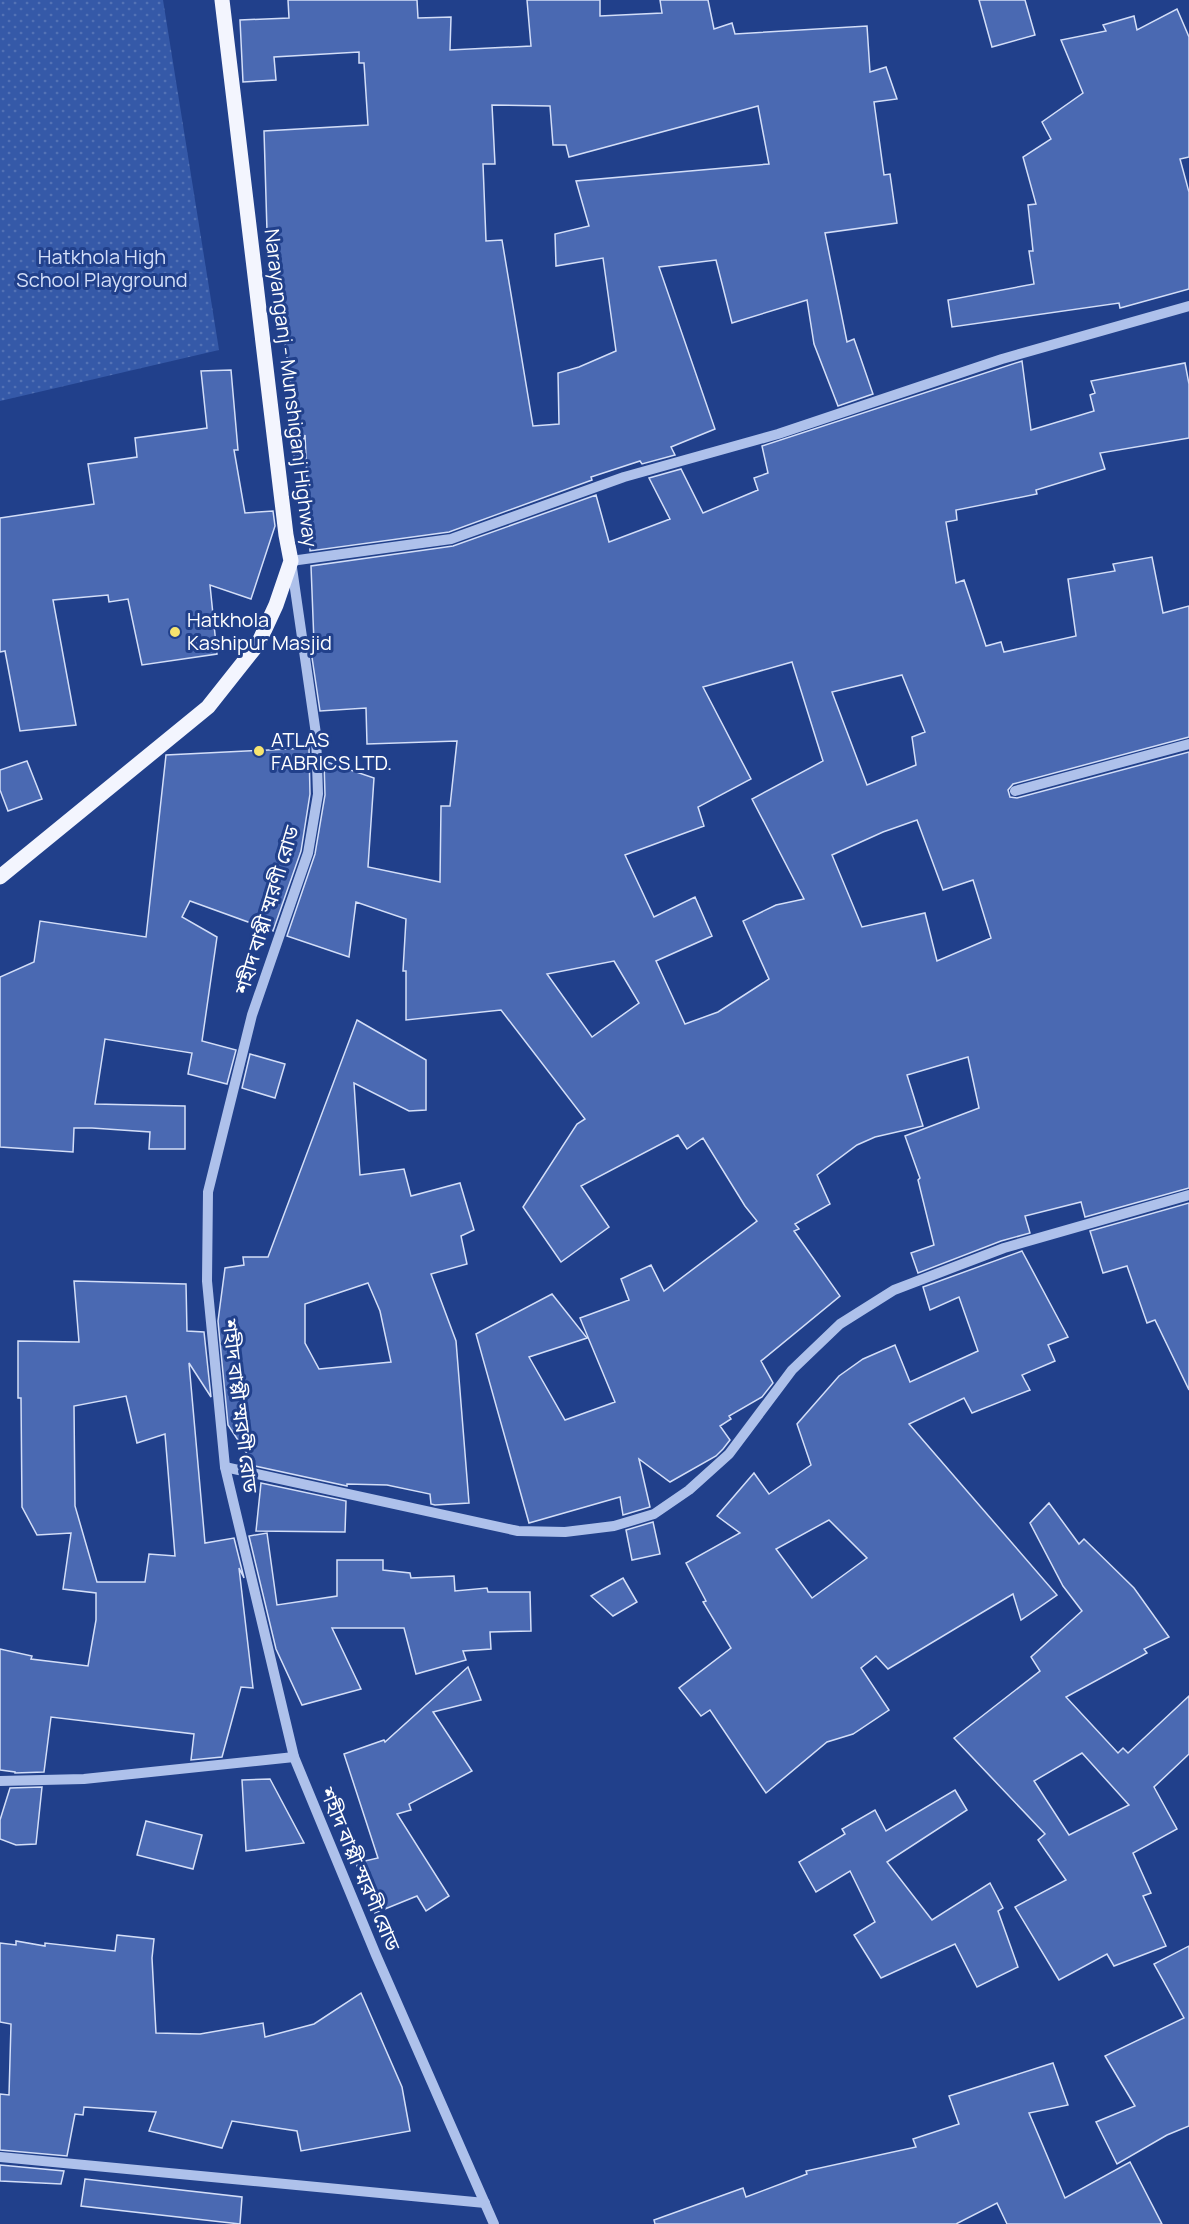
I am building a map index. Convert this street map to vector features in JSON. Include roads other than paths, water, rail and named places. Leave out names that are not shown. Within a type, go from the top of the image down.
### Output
[{"type":"main road","name":"Narayanganj - Munshiganj Highway","points":[[0,877],[208,707],[258,644],[276,605],[291,561],[222,0]]},
{"type":"street","points":[[291,561],[451,538],[624,477],[778,434],[1002,359],[1189,306]]},
{"type":"street","name":"শহীদ বাপ্পী স্মরণী রোড","points":[[291,561],[316,734],[318,794],[308,853],[252,1015],[208,1192],[207,1281],[225,1467],[294,1757],[376,1955],[494,2224]]},
{"type":"street","points":[[1015,791],[1189,744]]},
{"type":"street","points":[[225,1467],[518,1531],[565,1532],[614,1526],[654,1514],[689,1490],[729,1454],[792,1370],[840,1324],[894,1290],[1004,1248],[1189,1195]]},
{"type":"street","points":[[0,1781],[84,1779],[294,1757]]},
{"type":"street","points":[[0,2157],[485,2203]]},
{"type":"place","name":"Hatkhola Kashipur Masjid","points":[[175,632]]},
{"type":"place","name":"ATLAS FABRICS LTD.","points":[[259,751]]},
{"type":"park label","name":"Hatkhola High School Playground","points":[[102,268]]}]
